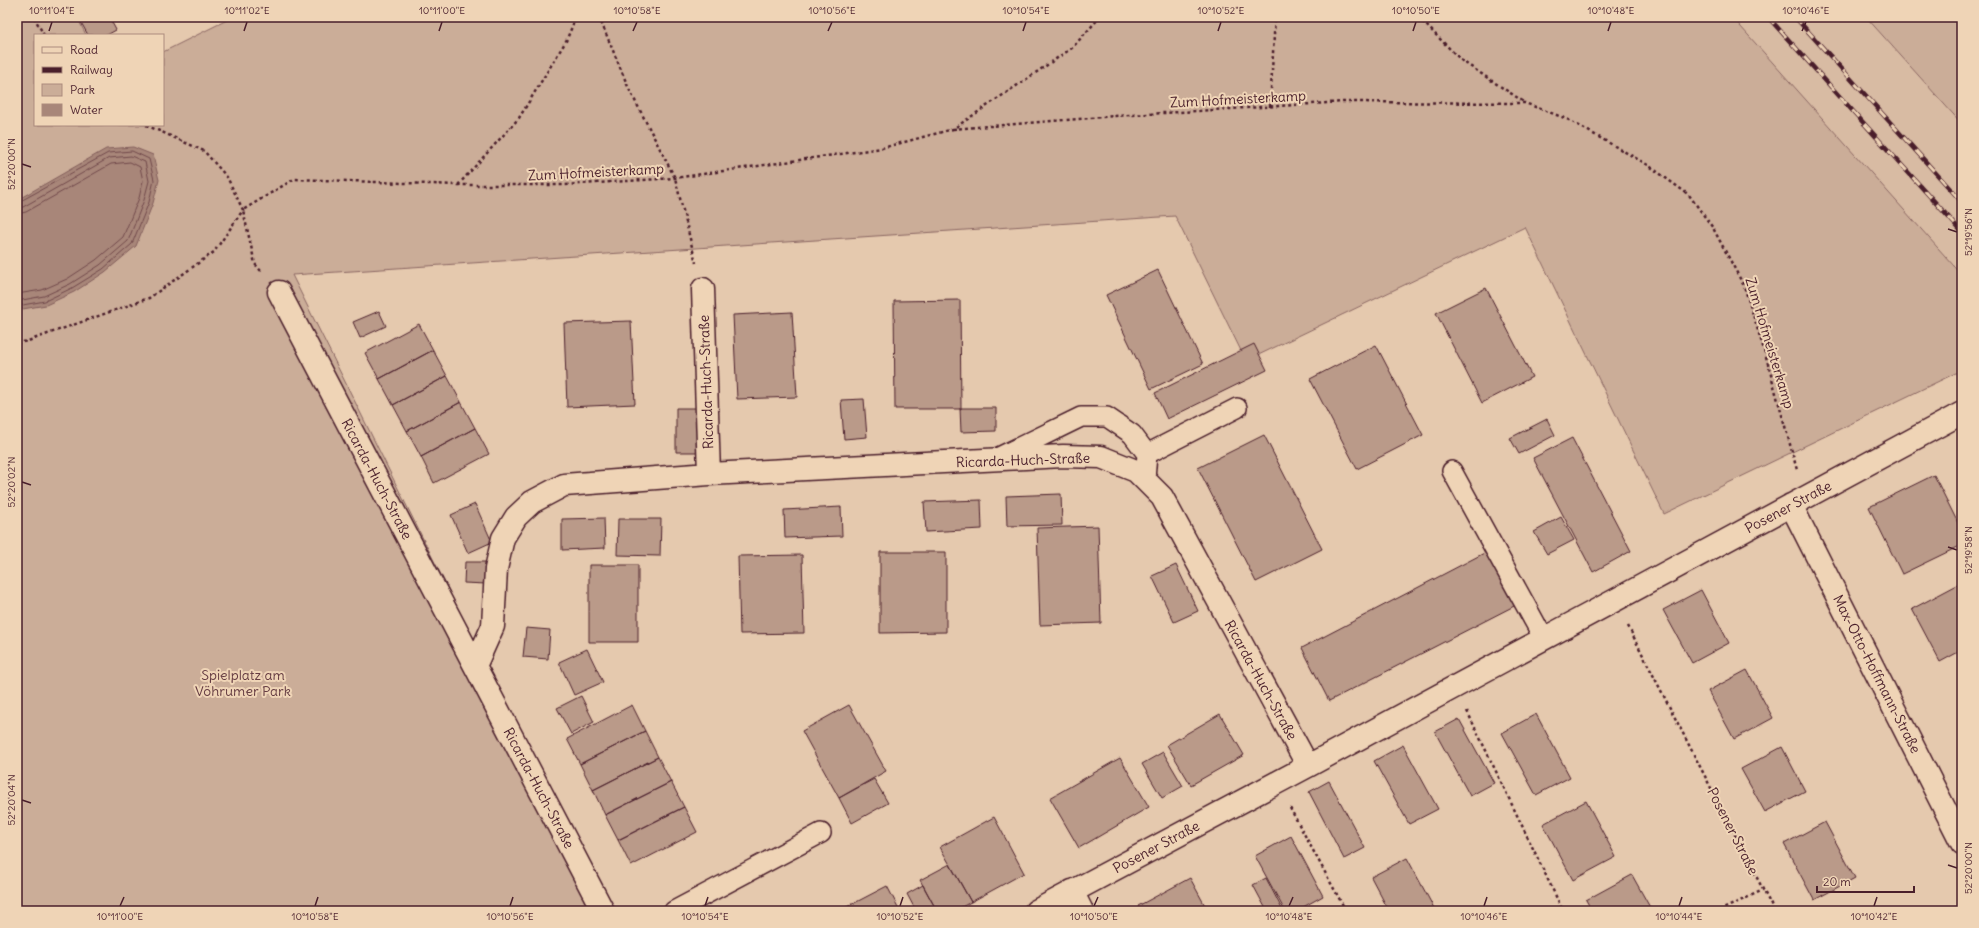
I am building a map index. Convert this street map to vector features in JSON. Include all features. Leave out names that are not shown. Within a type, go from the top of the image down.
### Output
[{"type":"street","name":"Ricarda-Huch-Straße","points":[[703,289],[709,474]]},
{"type":"street","name":"Ricarda-Huch-Straße","points":[[279,292],[603,911]]},
{"type":"street","name":"Posener Straße","points":[[1036,911],[1615,601],[1962,413]]},
{"type":"street","name":"Ricarda-Huch-Straße","points":[[475,666],[492,626],[496,569],[503,538],[516,517],[532,502],[564,485],[709,474],[1063,456],[1101,457],[1136,471],[1162,497],[1308,766]]},
{"type":"street","name":"Max-Otto-Hoffmann-Straße","points":[[1791,505],[1962,843]]},
{"type":"street","points":[[1072,891],[1082,911]]},
{"type":"lane","points":[[1147,454],[1237,408]]},
{"type":"lane","points":[[991,460],[1081,417],[1107,417],[1132,434],[1147,454],[1145,480]]},
{"type":"lane","points":[[1452,471],[1544,639]]},
{"type":"lane","points":[[674,911],[821,833]]},
{"type":"path","points":[[34,17],[43,34]]},
{"type":"path","points":[[458,185],[519,118],[566,41],[576,17]]},
{"type":"path","points":[[599,17],[629,89],[675,178],[703,289]]},
{"type":"path","name":"Zum Hofmeisterkamp","points":[[953,129],[1072,48],[1100,17]]},
{"type":"path","points":[[1270,107],[1275,17]]},
{"type":"path","name":"Zum Hofmeisterkamp","points":[[1418,17],[1462,61],[1525,103],[1567,119],[1648,165],[1690,195],[1714,228],[1744,286],[1765,353],[1798,474],[1791,505]]},
{"type":"path","name":"Zum Hofmeisterkamp","points":[[243,210],[294,179],[458,185],[564,185],[675,178],[882,148],[953,129],[1115,116],[1344,102],[1525,103]]},
{"type":"path","points":[[148,126],[204,151],[227,177],[243,210],[255,264],[279,292]]},
{"type":"path","points":[[17,343],[148,298],[214,252],[243,210]]},
{"type":"path","name":"Posener Straße","points":[[1615,601],[1774,911]]},
{"type":"path","points":[[1455,687],[1563,911]]},
{"type":"path","points":[[1276,783],[1346,911]]},
{"type":"path","points":[[1719,911],[1763,890]]},
{"type":"shaded area","points":[[1732,17],[1866,17],[1962,124],[1962,275]]},
{"type":"green space","name":"Spielplatz am Vöhrumer Park","points":[[17,17],[77,17],[86,34],[34,34],[34,126],[164,126],[164,52],[233,17],[1732,17],[1962,275],[1962,370],[1664,514],[1525,227],[1246,361],[1175,216],[292,275],[608,911],[17,911]]},
{"type":"green space","points":[[1866,17],[1962,17],[1962,124]]},
{"type":"water","points":[[133,147],[153,155],[159,180],[153,203],[136,246],[105,272],[74,292],[46,305],[17,310],[17,200],[106,149]]},
{"type":"building","points":[[78,17],[109,17],[116,30],[109,34],[87,34]]},
{"type":"building","points":[[1158,270],[1203,364],[1151,389],[1106,295]]},
{"type":"building","points":[[1486,288],[1532,377],[1482,403],[1436,313]]},
{"type":"building","points":[[960,300],[961,409],[895,409],[894,301]]},
{"type":"building","points":[[379,311],[386,326],[360,338],[353,322]]},
{"type":"building","points":[[792,312],[797,397],[737,399],[733,315]]},
{"type":"building","points":[[631,321],[635,404],[567,407],[564,323]]},
{"type":"building","points":[[419,324],[433,350],[379,379],[365,353]]},
{"type":"building","points":[[1254,344],[1267,370],[1167,419],[1155,393]]},
{"type":"building","points":[[1376,345],[1423,435],[1357,469],[1310,379]]},
{"type":"building","points":[[433,350],[447,376],[393,405],[379,379]]},
{"type":"building","points":[[447,376],[461,402],[407,431],[393,405]]},
{"type":"building","points":[[864,399],[867,437],[844,439],[841,400]]},
{"type":"building","points":[[461,402],[475,428],[421,457],[407,431]]},
{"type":"building","points":[[676,408],[700,408],[700,452],[676,452]]},
{"type":"building","points":[[960,408],[996,408],[996,431],[961,432]]},
{"type":"building","points":[[1547,419],[1555,435],[1519,454],[1510,438]]},
{"type":"building","points":[[475,428],[489,454],[434,483],[421,457]]},
{"type":"building","points":[[1264,435],[1322,549],[1256,582],[1198,468]]},
{"type":"building","points":[[1572,438],[1631,551],[1593,572],[1533,458]]},
{"type":"building","points":[[1934,475],[1962,531],[1962,545],[1902,574],[1869,507]]},
{"type":"building","points":[[1061,494],[1062,525],[1007,526],[1006,496]]},
{"type":"building","points":[[981,500],[982,529],[926,532],[924,502]]},
{"type":"building","points":[[475,504],[492,542],[468,553],[451,515]]},
{"type":"building","points":[[841,507],[842,536],[785,538],[784,510]]},
{"type":"building","points":[[1561,517],[1574,540],[1547,554],[1534,532]]},
{"type":"building","points":[[604,518],[605,548],[562,550],[562,519]]},
{"type":"building","points":[[618,519],[661,519],[660,556],[617,555]]},
{"type":"building","points":[[1098,526],[1101,623],[1040,625],[1037,528]]},
{"type":"building","points":[[1490,550],[1518,604],[1329,701],[1302,648]]},
{"type":"building","points":[[880,552],[946,552],[946,632],[880,633]]},
{"type":"building","points":[[802,555],[804,633],[740,634],[738,556]]},
{"type":"building","points":[[465,562],[487,562],[486,584],[464,583]]},
{"type":"building","points":[[589,565],[638,565],[638,642],[589,642]]},
{"type":"building","points":[[1176,565],[1198,611],[1174,622],[1152,576]]},
{"type":"building","points":[[1959,584],[1962,590],[1962,650],[1940,662],[1912,609]]},
{"type":"building","points":[[1701,590],[1729,643],[1692,663],[1663,610]]},
{"type":"building","points":[[526,628],[550,630],[548,659],[523,657]]},
{"type":"building","points":[[587,649],[603,682],[574,695],[559,662]]},
{"type":"building","points":[[1747,670],[1773,718],[1734,739],[1708,691]]},
{"type":"building","points":[[581,696],[594,722],[571,734],[557,708]]},
{"type":"building","points":[[632,705],[645,731],[580,764],[567,739]]},
{"type":"building","points":[[849,705],[886,771],[839,798],[802,731]]},
{"type":"building","points":[[1220,714],[1244,755],[1191,785],[1167,745]]},
{"type":"building","points":[[1536,714],[1570,777],[1536,795],[1502,733]]},
{"type":"building","points":[[1459,719],[1494,783],[1470,796],[1435,732]]},
{"type":"building","points":[[645,731],[658,757],[593,790],[580,764]]},
{"type":"building","points":[[1403,745],[1438,809],[1409,824],[1374,761]]},
{"type":"building","points":[[1782,747],[1805,791],[1765,812],[1741,769]]},
{"type":"building","points":[[1163,752],[1183,786],[1162,798],[1142,764]]},
{"type":"building","points":[[658,757],[671,782],[605,815],[593,790]]},
{"type":"building","points":[[1120,758],[1149,807],[1079,848],[1050,798]]},
{"type":"building","points":[[874,779],[888,803],[852,823],[839,798]]},
{"type":"building","points":[[1329,781],[1365,848],[1344,859],[1309,792]]},
{"type":"building","points":[[671,782],[684,807],[618,840],[605,815]]},
{"type":"building","points":[[1586,801],[1616,857],[1573,880],[1543,824]]},
{"type":"building","points":[[684,807],[697,832],[631,866],[618,840]]},
{"type":"building","points":[[994,817],[1024,873],[971,902],[940,847]]},
{"type":"building","points":[[1825,822],[1855,878],[1814,900],[1784,844]]},
{"type":"building","points":[[1291,836],[1323,896],[1296,911],[1285,911],[1255,856]]},
{"type":"building","points":[[1407,858],[1435,910],[1389,911],[1371,877]]},
{"type":"building","points":[[950,864],[971,902],[954,911],[937,911],[920,880]]},
{"type":"building","points":[[1632,875],[1652,911],[1592,911],[1586,900]]},
{"type":"building","points":[[1190,878],[1208,911],[1141,911],[1138,906]]},
{"type":"building","points":[[1266,878],[1283,911],[1267,911],[1253,885]]},
{"type":"building","points":[[923,885],[937,911],[916,911],[907,894]]},
{"type":"building","points":[[887,886],[900,911],[839,911]]},
{"type":"railway","points":[[1768,17],[1962,232]]},
{"type":"railway","points":[[1795,17],[1962,202]]}]
